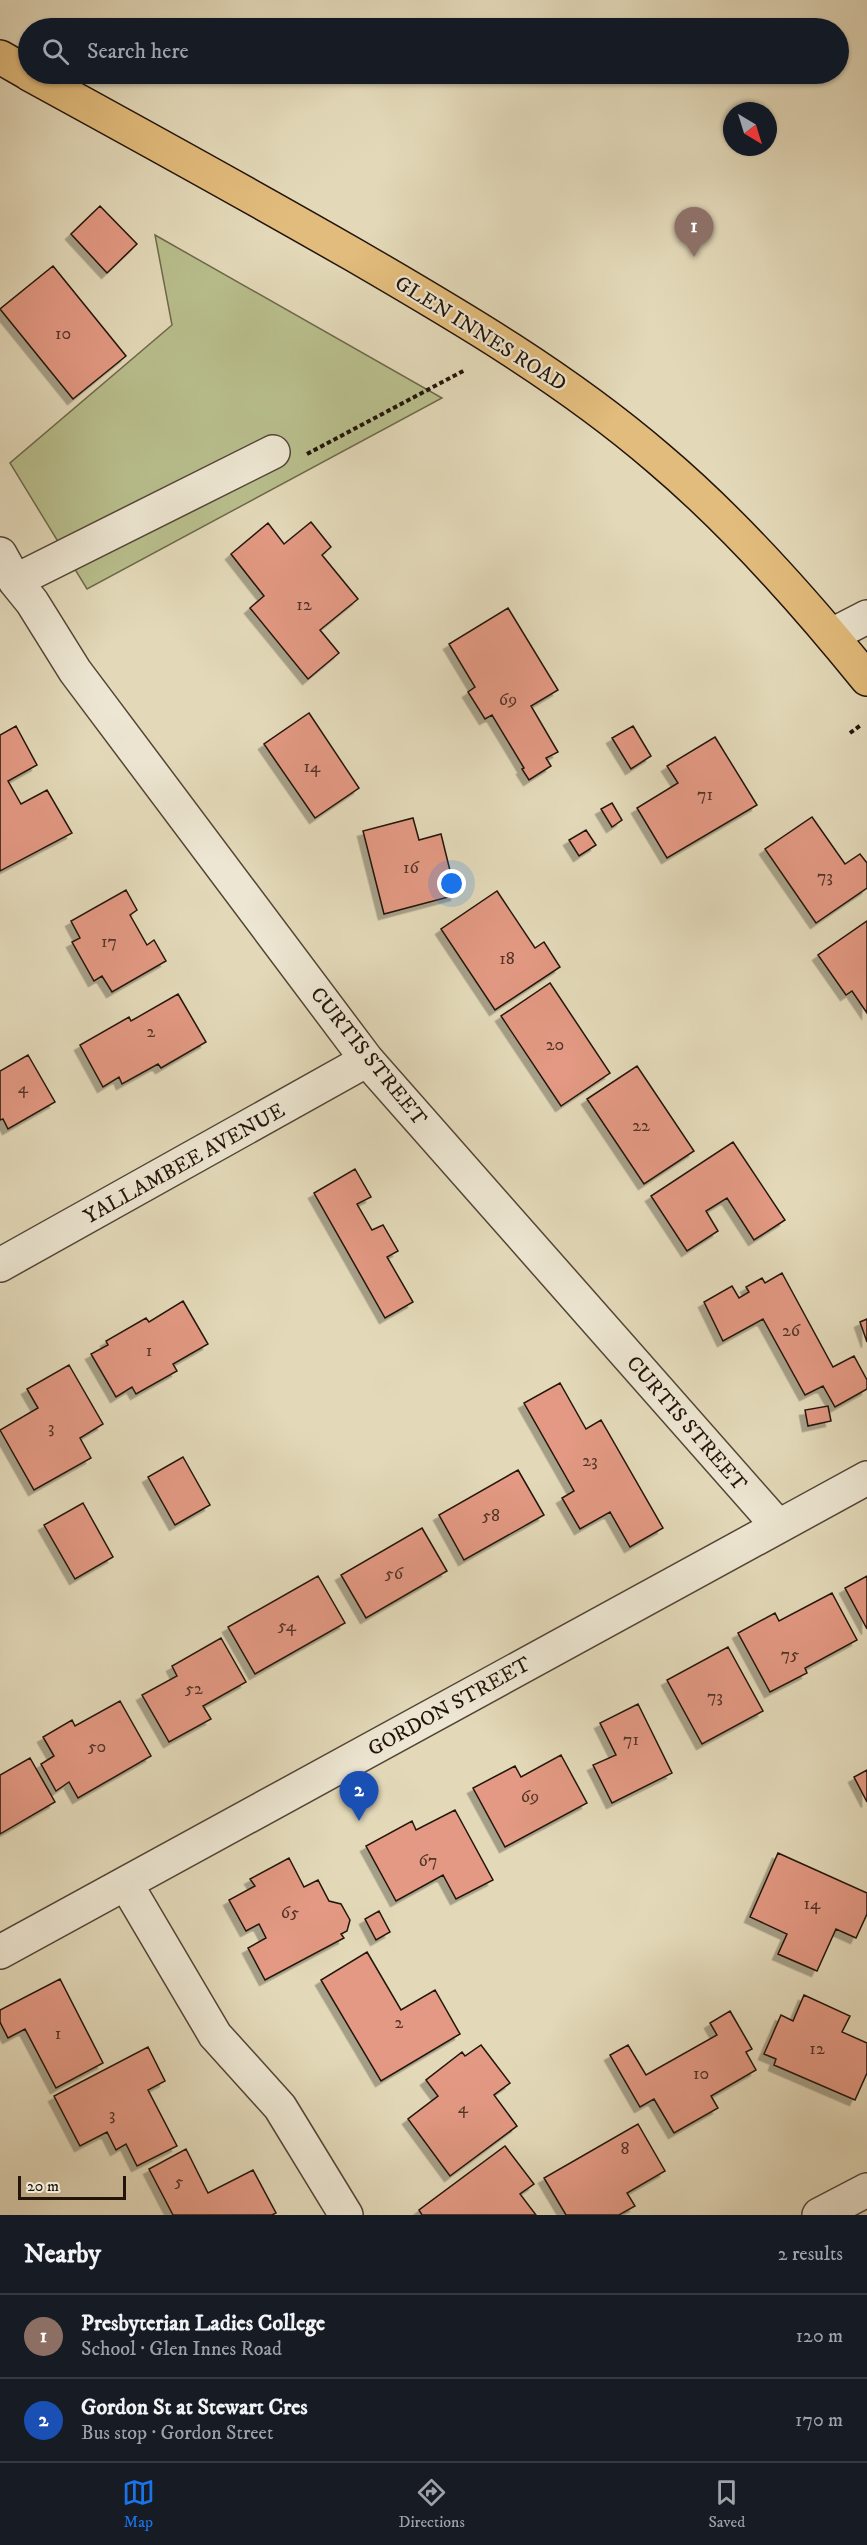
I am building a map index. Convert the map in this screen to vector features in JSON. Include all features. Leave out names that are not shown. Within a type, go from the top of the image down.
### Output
[{"type":"main road","name":"GLEN INNES ROAD","points":[[0,57],[18,67]]},
{"type":"main road","name":"GLEN INNES ROAD","points":[[49,84],[250,195],[472,323],[569,388],[659,458],[747,542],[832,635],[867,679]]},
{"type":"street","points":[[6,570],[273,452]]},
{"type":"street","name":"CURTIS STREET","points":[[6,570],[32,602],[82,680],[367,1060],[778,1526]]},
{"type":"street","points":[[832,635],[867,616]]},
{"type":"street","name":"YALLAMBEE AVENUE","points":[[0,1265],[367,1060]]},
{"type":"street","name":"GORDON STREET","points":[[0,1952],[867,1478]]},
{"type":"street","points":[[126,1884],[215,2035],[280,2107],[346,2215]]},
{"type":"street","points":[[819,2215],[867,2190]]},
{"type":"path","points":[[850,733],[861,725]]},
{"type":"green space","points":[[155,235],[442,398],[87,589],[10,463],[172,325]]},
{"type":"building","points":[[100,206],[137,244],[107,273],[71,234]]},
{"type":"building","points":[[53,266],[126,356],[73,399],[0,309]]},
{"type":"building","points":[[311,522],[331,547],[322,555],[358,599],[320,630],[339,653],[308,679],[250,608],[264,596],[231,554],[268,523],[284,544]]},
{"type":"building","points":[[508,608],[558,690],[531,706],[558,752],[546,758],[551,766],[529,780],[492,715],[485,719],[468,692],[475,687],[449,644]]},
{"type":"building","points":[[309,713],[359,788],[315,818],[264,744]]},
{"type":"building","points":[[16,726],[37,765],[8,781],[21,804],[47,790],[72,833],[0,871],[0,735]]},
{"type":"building","points":[[633,726],[651,756],[631,769],[612,738]]},
{"type":"building","points":[[715,737],[757,805],[667,858],[637,808],[678,783],[667,766]]},
{"type":"building","points":[[612,803],[622,820],[612,827],[601,809]]},
{"type":"building","points":[[812,817],[845,864],[860,854],[867,863],[867,888],[816,923],[765,849]]},
{"type":"building","points":[[413,818],[419,840],[441,834],[456,895],[384,914],[363,831]]},
{"type":"building","points":[[586,830],[596,845],[579,856],[569,840]]},
{"type":"building","points":[[126,890],[137,910],[130,915],[147,945],[154,940],[166,961],[112,992],[102,976],[94,981],[72,942],[80,938],[71,921]]},
{"type":"building","points":[[497,891],[535,948],[544,942],[560,967],[495,1010],[441,929]]},
{"type":"building","points":[[867,921],[867,1013],[852,991],[846,995],[818,955]]},
{"type":"building","points":[[550,983],[610,1073],[561,1106],[501,1016]]},
{"type":"building","points":[[178,994],[206,1042],[161,1068],[158,1064],[122,1084],[119,1077],[103,1087],[80,1045],[129,1017],[131,1021]]},
{"type":"building","points":[[28,1055],[55,1102],[8,1129],[3,1119],[0,1120],[0,1071]]},
{"type":"building","points":[[637,1066],[694,1151],[644,1184],[587,1099]]},
{"type":"building","points":[[733,1142],[785,1220],[754,1240],[727,1198],[706,1211],[718,1231],[687,1251],[651,1196]]},
{"type":"building","points":[[355,1169],[371,1197],[357,1204],[372,1230],[383,1225],[398,1251],[387,1257],[413,1302],[385,1318],[314,1193]]},
{"type":"building","points":[[782,1273],[833,1367],[854,1356],[867,1380],[867,1389],[835,1407],[823,1386],[805,1395],[763,1319],[723,1341],[704,1302],[732,1286],[739,1298],[749,1292],[746,1287],[762,1278],[765,1283]]},
{"type":"building","points":[[183,1301],[208,1344],[173,1364],[177,1371],[136,1394],[132,1387],[116,1397],[91,1354],[108,1345],[106,1341],[146,1318],[149,1322]]},
{"type":"building","points":[[867,1319],[867,1342],[860,1322]]},
{"type":"building","points":[[69,1365],[103,1424],[80,1438],[91,1458],[34,1490],[0,1430],[38,1408],[27,1389]]},
{"type":"building","points":[[560,1383],[586,1429],[601,1420],[663,1528],[630,1547],[610,1512],[580,1529],[562,1498],[574,1491],[524,1403]]},
{"type":"building","points":[[828,1406],[831,1421],[808,1426],[805,1410]]},
{"type":"building","points":[[183,1457],[210,1505],[175,1525],[148,1477]]},
{"type":"building","points":[[518,1470],[544,1515],[464,1560],[439,1515]]},
{"type":"building","points":[[83,1503],[113,1557],[75,1579],[44,1525]]},
{"type":"building","points":[[422,1528],[447,1571],[366,1618],[341,1575]]},
{"type":"building","points":[[318,1576],[345,1623],[255,1674],[228,1627]]},
{"type":"building","points":[[867,1576],[867,1629],[845,1588]]},
{"type":"building","points":[[832,1593],[857,1640],[805,1668],[807,1673],[770,1692],[738,1633],[775,1613],[779,1621]]},
{"type":"building","points":[[221,1638],[246,1682],[203,1706],[211,1719],[169,1742],[142,1695],[177,1676],[172,1666]]},
{"type":"building","points":[[728,1647],[763,1711],[702,1744],[667,1680]]},
{"type":"building","points":[[120,1701],[151,1756],[78,1798],[69,1782],[56,1791],[41,1764],[54,1756],[43,1737],[72,1720],[75,1726]]},
{"type":"building","points":[[638,1704],[672,1773],[612,1803],[593,1765],[616,1755],[600,1723]]},
{"type":"building","points":[[561,1755],[587,1803],[505,1847],[473,1788],[515,1766],[521,1777]]},
{"type":"building","points":[[30,1758],[55,1802],[0,1834],[0,1775]]},
{"type":"building","points":[[867,1770],[867,1802],[854,1777]]},
{"type":"building","points":[[455,1810],[493,1880],[456,1899],[443,1875],[396,1901],[366,1846],[412,1821],[416,1830]]},
{"type":"building","points":[[778,1853],[867,1893],[867,1914],[856,1938],[836,1929],[817,1971],[778,1954],[787,1934],[750,1917]]},
{"type":"building","points":[[289,1858],[304,1887],[318,1880],[329,1901],[341,1904],[350,1920],[347,1931],[341,1934],[344,1938],[265,1980],[248,1948],[266,1938],[259,1924],[246,1931],[229,1900],[255,1886],[250,1879]]},
{"type":"building","points":[[379,1911],[390,1932],[376,1940],[365,1919]]},
{"type":"building","points":[[367,1952],[401,2010],[435,1990],[460,2034],[381,2081],[321,1980]]},
{"type":"building","points":[[60,1979],[103,2063],[56,2088],[25,2029],[8,2038],[0,2022],[0,2010]]},
{"type":"building","points":[[804,1995],[850,2016],[842,2032],[867,2043],[867,2073],[855,2100],[774,2065],[776,2059],[764,2054],[781,2015],[793,2021]]},
{"type":"building","points":[[730,2011],[752,2049],[746,2052],[756,2070],[711,2096],[718,2108],[674,2133],[654,2099],[640,2107],[610,2055],[628,2045],[646,2075],[717,2035],[710,2023]]},
{"type":"building","points":[[481,2045],[510,2083],[494,2095],[517,2126],[450,2176],[408,2119],[438,2096],[426,2080],[462,2052],[465,2056]]},
{"type":"building","points":[[148,2047],[165,2081],[148,2090],[177,2146],[137,2166],[126,2144],[116,2150],[107,2132],[80,2146],[54,2096]]},
{"type":"building","points":[[638,2124],[665,2171],[627,2193],[635,2206],[619,2215],[566,2215],[544,2178]]},
{"type":"building","points":[[505,2146],[534,2184],[520,2194],[536,2215],[422,2215],[419,2210]]},
{"type":"building","points":[[186,2149],[208,2193],[253,2170],[276,2213],[272,2215],[173,2215],[149,2169]]},
{"type":"place","name":"Presbyterian Ladies College","points":[[694,257]]},
{"type":"place","name":"Gordon St at Stewart Cres","points":[[359,1821]]}]
